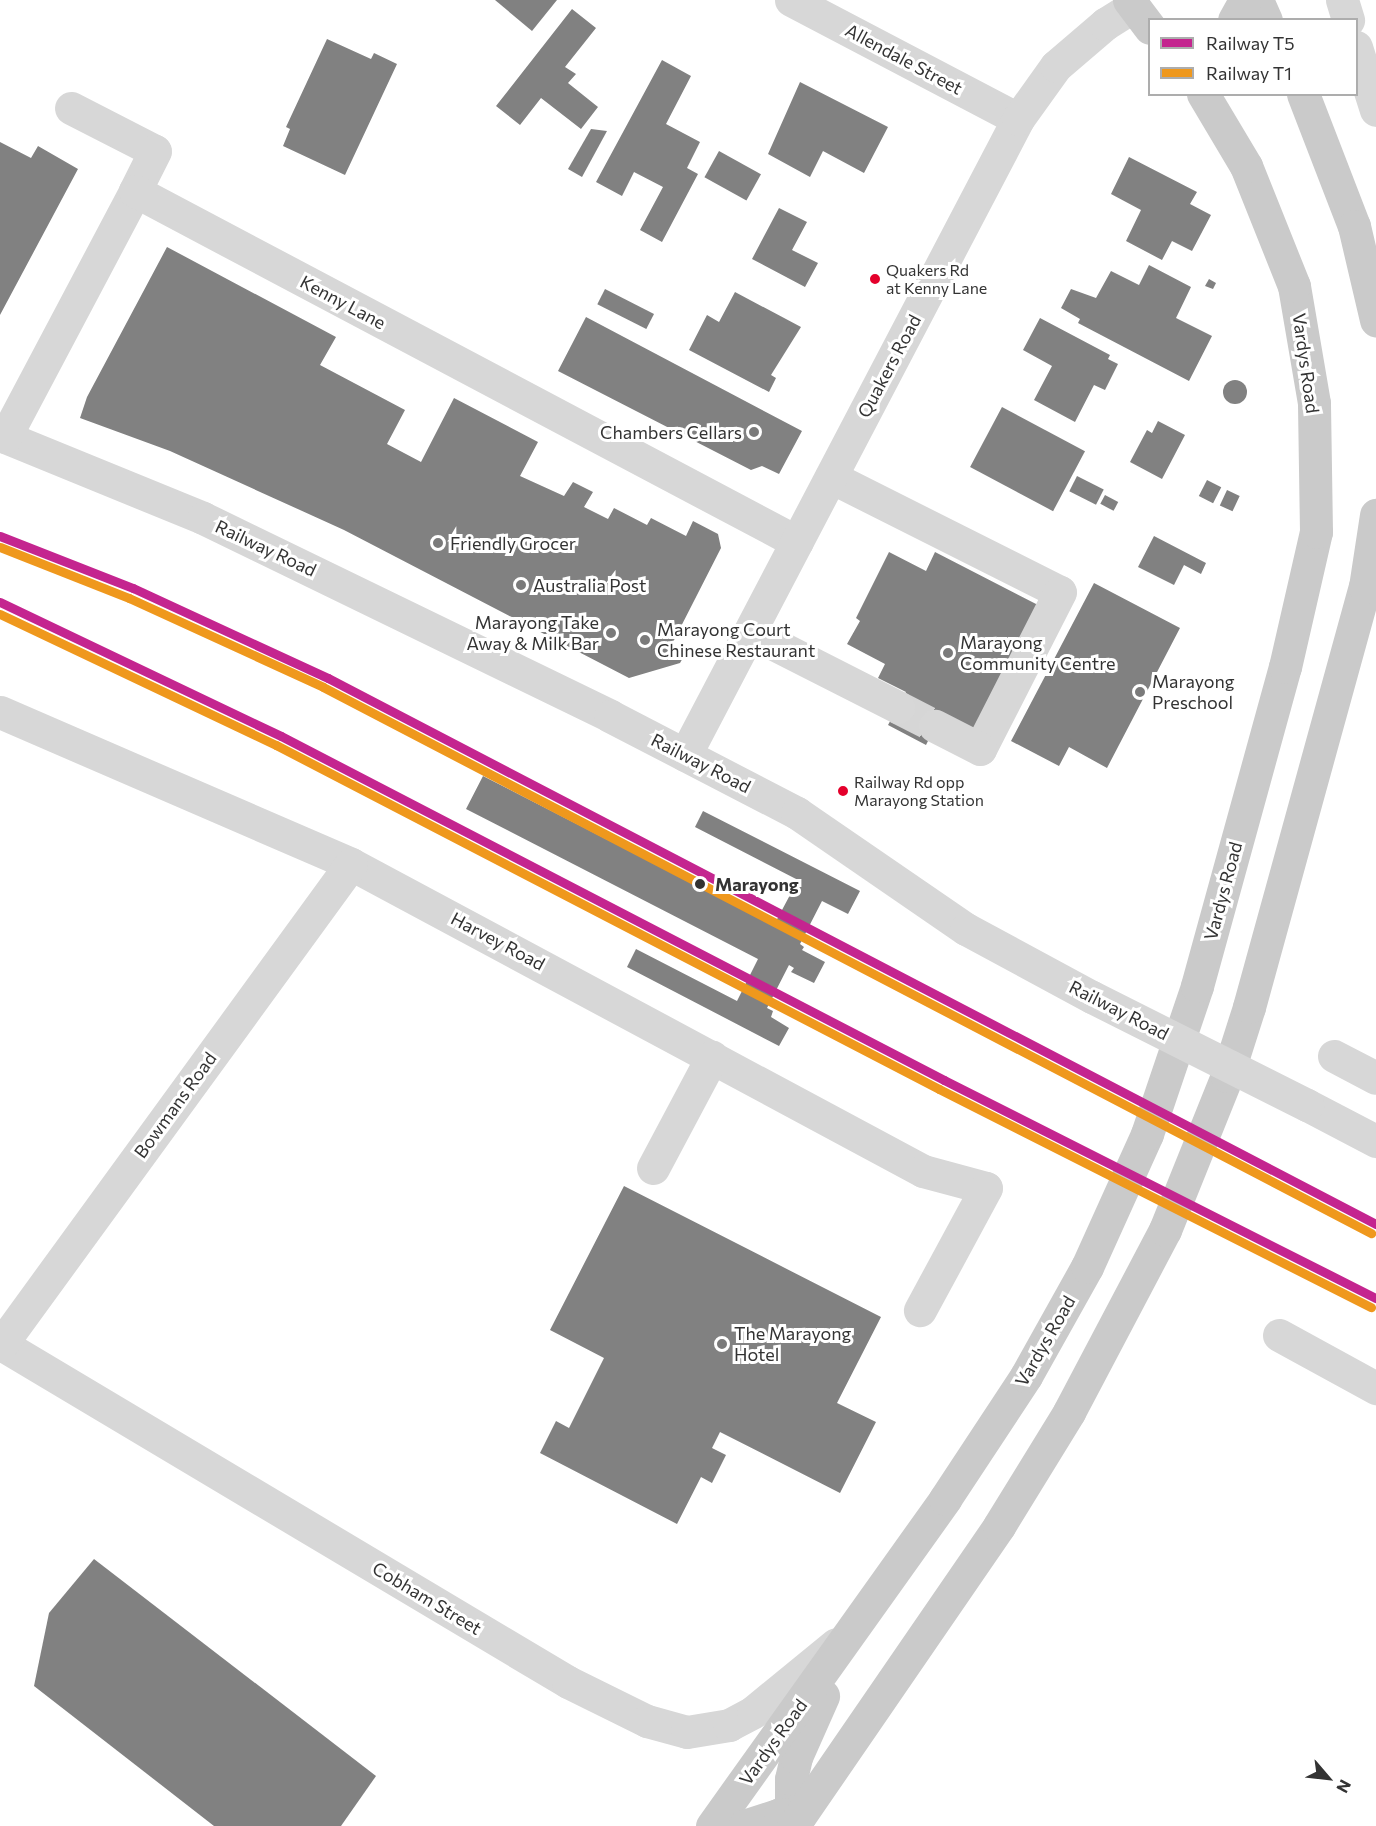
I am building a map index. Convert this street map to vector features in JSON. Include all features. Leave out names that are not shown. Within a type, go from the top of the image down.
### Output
[{"type":"main road","points":[[1235,18],[1245,0]]},
{"type":"main road","points":[[1257,0],[1265,18]]},
{"type":"main road","name":"Vardys Road","points":[[712,1826],[854,1628],[1026,1376],[1087,1267],[1147,1134],[1197,986],[1285,667],[1316,532],[1314,403],[1294,286],[1246,166],[1204,96]]},
{"type":"main road","points":[[1304,96],[1354,226],[1376,320]]},
{"type":"main road","points":[[744,1826],[780,1814],[802,1822],[999,1526],[1069,1412],[1131,1300],[1196,1159],[1252,996],[1365,587],[1376,515]]},
{"type":"main road","name":"Vardys Road","points":[[802,1822],[791,1798],[796,1757],[854,1628]]},
{"type":"street","name":"Allendale Street","points":[[791,0],[1018,119]]},
{"type":"street","points":[[1342,0],[1347,18]]},
{"type":"street","name":"Quakers Road","points":[[685,755],[1018,119],[1056,66],[1105,24],[1137,12]]},
{"type":"street","points":[[1358,53],[1376,110]]},
{"type":"street","points":[[2,436],[155,151],[71,108]]},
{"type":"street","name":"Kenny Lane","points":[[135,191],[797,542]]},
{"type":"street","name":"Railway Road","points":[[2,436],[107,476],[338,581],[685,755],[797,813],[966,929],[1092,997],[1376,1142]]},
{"type":"street","points":[[831,477],[1060,592],[980,749],[935,726]]},
{"type":"street","points":[[750,632],[898,707]]},
{"type":"street","name":"Harvey Road","points":[[0,712],[351,864],[923,1171],[986,1188],[920,1310]]},
{"type":"street","name":"Bowmans Road","points":[[1,1345],[351,864]]},
{"type":"street","points":[[1335,1056],[1376,1078]]},
{"type":"street","points":[[653,1168],[712,1057]]},
{"type":"street","points":[[1279,1335],[1376,1388]]},
{"type":"street","name":"Cobham Street","points":[[1,1345],[568,1682],[647,1721],[687,1732],[708,1731],[753,1712],[854,1628]]},
{"type":"building","points":[[495,0],[557,0],[532,31]]},
{"type":"building","points":[[572,9],[596,28],[565,67],[576,74],[568,83],[598,107],[581,129],[541,98],[520,125],[496,106]]},
{"type":"building","points":[[327,39],[371,59],[374,53],[397,64],[345,175],[283,146],[290,129],[286,127]]},
{"type":"building","points":[[662,60],[691,76],[666,124],[700,142],[687,168],[698,174],[662,242],[640,230],[663,187],[634,172],[622,196],[596,182]]},
{"type":"building","points":[[800,82],[888,127],[864,173],[823,151],[810,177],[768,154]]},
{"type":"building","points":[[591,129],[607,131],[582,177],[568,169]]},
{"type":"building","points":[[0,142],[31,158],[38,146],[78,169],[0,315]]},
{"type":"building","points":[[719,151],[761,174],[746,201],[704,177]]},
{"type":"building","points":[[1129,157],[1197,192],[1190,204],[1211,215],[1192,251],[1172,241],[1162,260],[1126,241],[1141,210],[1111,194]]},
{"type":"building","points":[[779,208],[807,222],[792,250],[818,263],[805,287],[752,259]]},
{"type":"building","points":[[167,247],[336,337],[320,365],[405,410],[387,444],[421,462],[454,398],[538,442],[520,476],[564,496],[573,482],[593,492],[584,507],[608,519],[614,508],[647,525],[651,518],[686,536],[693,521],[718,534],[721,548],[670,648],[684,656],[680,663],[629,678],[344,530],[170,451],[80,418],[87,397]]},
{"type":"building","points":[[1149,265],[1191,287],[1176,318],[1212,336],[1189,381],[1078,323],[1080,319],[1061,308],[1071,289],[1096,298],[1111,271],[1139,285]]},
{"type":"building","points":[[1209,279],[1216,283],[1213,289],[1205,286]]},
{"type":"building","points":[[605,289],[654,314],[646,329],[597,304]]},
{"type":"building","points":[[735,292],[801,327],[771,375],[776,378],[769,392],[689,350],[707,315],[719,322]]},
{"type":"building","points":[[586,317],[802,431],[779,474],[762,466],[751,470],[558,371]]},
{"type":"building","points":[[1040,318],[1110,355],[1108,359],[1118,364],[1105,390],[1094,385],[1075,422],[1034,400],[1052,366],[1023,350]]},
{"type":"building","points":[[1235,380],[1244,383],[1247,392],[1244,401],[1235,404],[1226,401],[1223,392],[1226,383]]},
{"type":"building","points":[[1002,407],[1085,451],[1053,511],[970,467]]},
{"type":"building","points":[[1158,421],[1185,435],[1162,479],[1130,462],[1147,430],[1152,433]]},
{"type":"building","points":[[1077,476],[1104,490],[1096,505],[1069,491]]},
{"type":"building","points":[[1207,480],[1221,487],[1213,503],[1199,496]]},
{"type":"building","points":[[1227,490],[1240,496],[1233,511],[1220,505]]},
{"type":"building","points":[[1105,495],[1118,502],[1114,511],[1100,504]]},
{"type":"building","points":[[1154,536],[1206,563],[1201,574],[1184,565],[1174,585],[1138,567]]},
{"type":"building","points":[[889,552],[926,571],[935,552],[1038,605],[974,729],[942,713],[926,745],[888,725],[906,692],[878,678],[885,664],[847,644],[860,621],[856,618]]},
{"type":"building","points":[[1094,583],[1180,628],[1107,768],[1069,747],[1059,766],[1011,741]]},
{"type":"building","points":[[483,776],[774,925],[798,880],[695,827],[703,811],[860,891],[848,914],[822,901],[800,944],[804,947],[802,950],[825,962],[814,983],[791,972],[794,968],[789,965],[767,1008],[773,1011],[771,1017],[789,1028],[779,1046],[627,967],[636,949],[737,1001],[758,959],[466,809]]},
{"type":"building","name":"The Marayong Hotel","points":[[624,1186],[881,1317],[837,1403],[876,1422],[840,1493],[720,1432],[712,1448],[726,1455],[712,1483],[701,1477],[677,1524],[540,1453],[556,1421],[569,1428],[604,1358],[550,1330]]},
{"type":"building","points":[[94,1559],[376,1776],[341,1826],[214,1826],[34,1686],[49,1613]]},
{"type":"tunnel","points":[[898,707],[935,726]]},
{"type":"rail line","name":"T5","points":[[0,536],[133,588],[328,678],[1376,1224]]},
{"type":"rail line","name":"T1","points":[[0,547],[129,598],[323,687],[1371,1233]]},
{"type":"rail line","name":"T5","points":[[0,602],[281,736],[944,1080],[1376,1298]]},
{"type":"rail line","name":"T1","points":[[0,614],[276,745],[939,1089],[1371,1307]]},
{"type":"place","name":"Quakers Rd at Kenny Lane","points":[[875,279]]},
{"type":"place","name":"Chambers Cellars","points":[[754,432]]},
{"type":"place","name":"Friendly Grocer","points":[[438,543]]},
{"type":"place","name":"Australia Post","points":[[521,585]]},
{"type":"place","name":"Marayong Take Away & Milk Bar","points":[[611,633]]},
{"type":"place","name":"Marayong Court Chinese Restaurant","points":[[645,640]]},
{"type":"place","name":"Marayong Community Centre","points":[[948,653]]},
{"type":"place","name":"Marayong Preschool","points":[[1140,692]]},
{"type":"place","name":"Railway Rd opp Marayong Station","points":[[843,791]]},
{"type":"place","name":"Marayong","points":[[700,884]]},
{"type":"place","name":"The Marayong Hotel","points":[[722,1344]]}]
